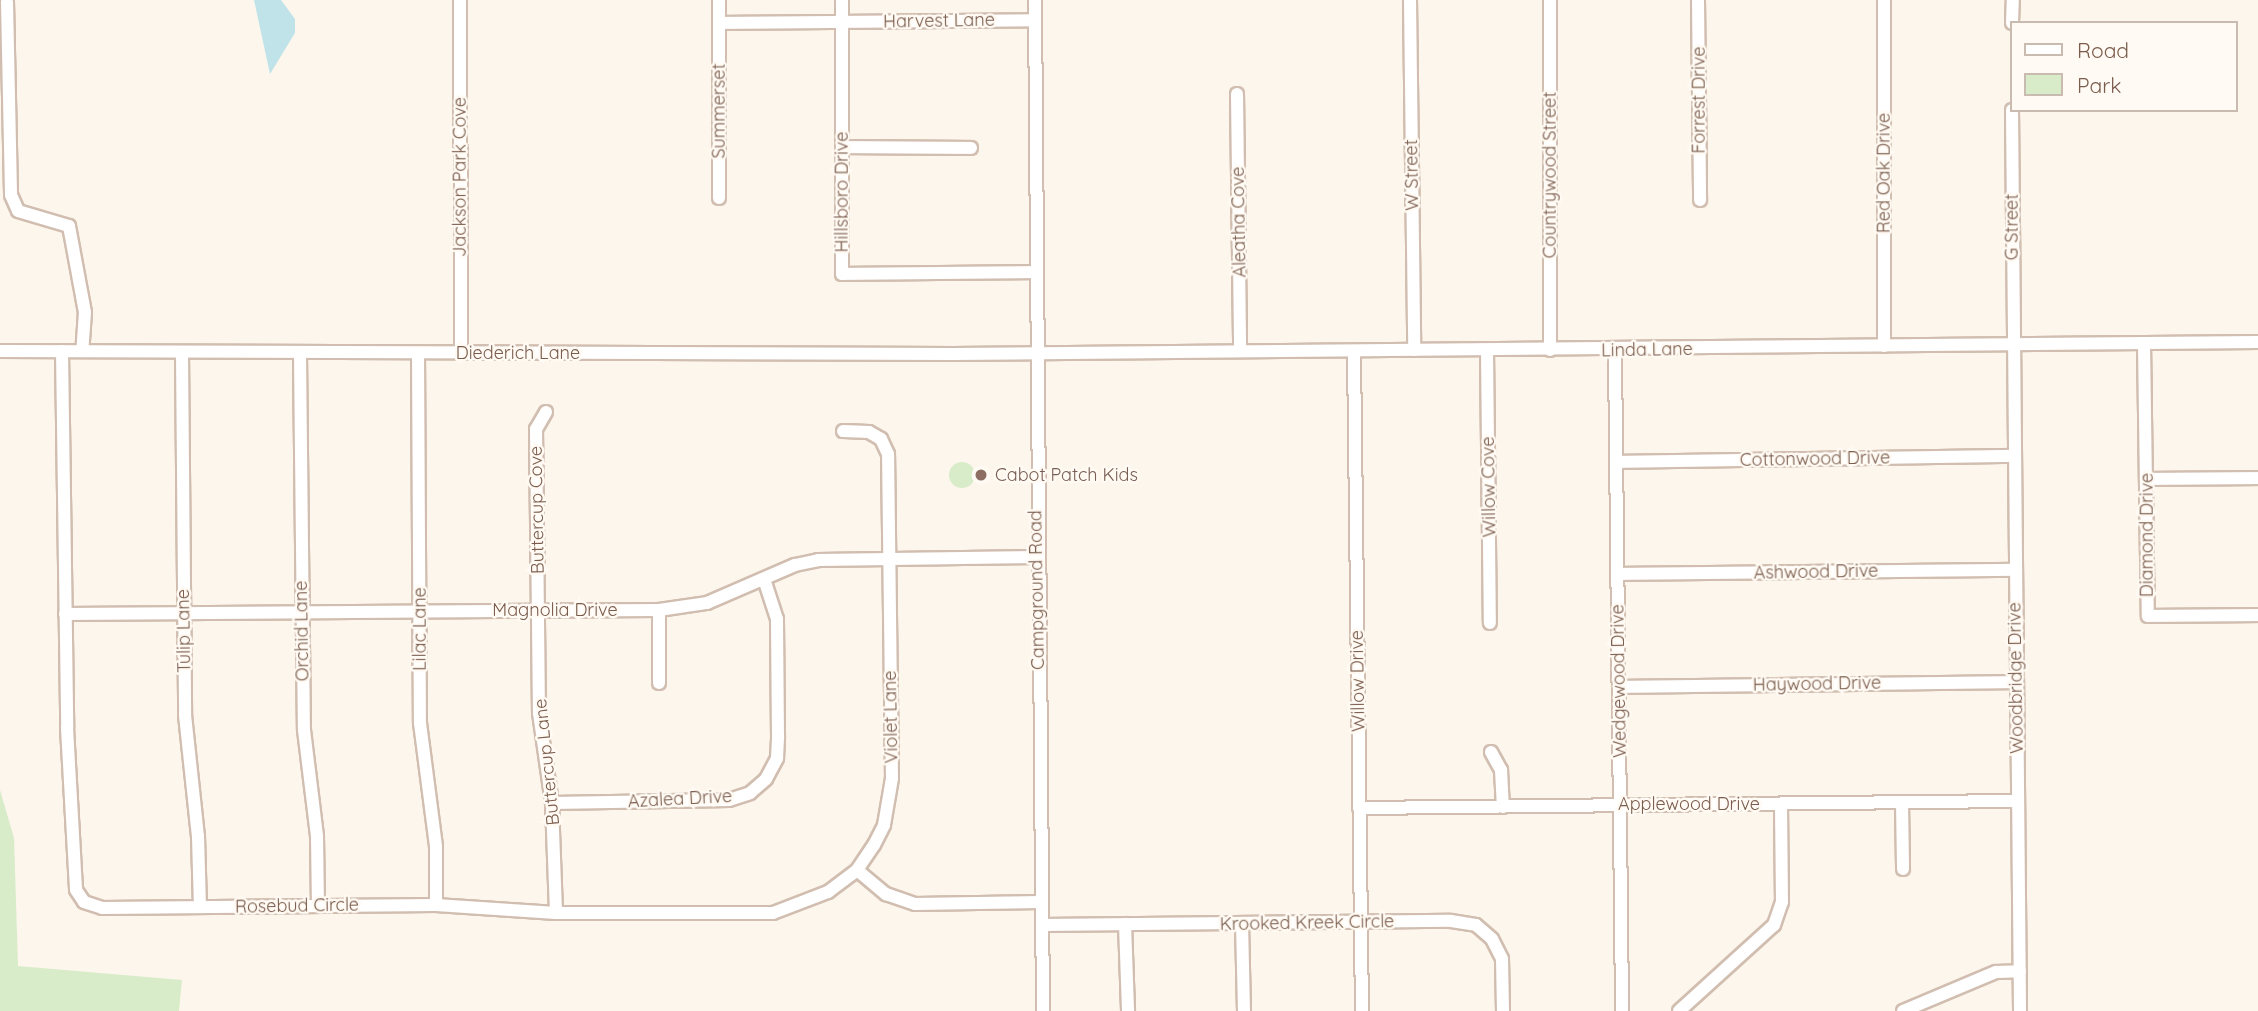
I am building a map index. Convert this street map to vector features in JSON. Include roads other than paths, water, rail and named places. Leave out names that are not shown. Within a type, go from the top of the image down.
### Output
[{"type":"street","name":"Jackson Park Cove","points":[[460,0],[461,353]]},
{"type":"street","name":"Summerset","points":[[719,0],[719,198]]},
{"type":"street","name":"Hillsboro Drive","points":[[842,0],[842,274],[1036,272]]},
{"type":"street","name":"Campground Road","points":[[1035,0],[1036,556],[1043,1011]]},
{"type":"street","name":"W Street","points":[[1410,0],[1414,350]]},
{"type":"street","name":"Countrywood Street","points":[[1550,0],[1550,350]]},
{"type":"street","name":"Forrest Drive","points":[[1698,0],[1700,200]]},
{"type":"street","name":"Red Oak Drive","points":[[1884,0],[1884,346]]},
{"type":"street","points":[[2012,0],[2012,21]]},
{"type":"street","points":[[7,2],[11,195],[18,211],[69,226],[85,312],[82,351]]},
{"type":"street","name":"Harvest Lane","points":[[842,22],[1035,20]]},
{"type":"street","points":[[719,23],[842,22]]},
{"type":"street","name":"Aleatha Cove","points":[[1237,94],[1240,350]]},
{"type":"street","name":"G Street","points":[[2012,112],[2012,344]]},
{"type":"street","points":[[842,147],[971,148]]},
{"type":"street","name":"Linda Lane","points":[[1036,352],[1615,351],[2258,342]]},
{"type":"street","name":"Woodbridge Drive","points":[[2012,344],[2020,1011]]},
{"type":"street","name":"Diamond Drive","points":[[2144,344],[2148,616],[2258,615]]},
{"type":"street","name":"Willow Cove","points":[[1487,350],[1490,623]]},
{"type":"street","name":"Diederich Lane","points":[[0,351],[300,355],[1036,352]]},
{"type":"street","name":"Rosebud Circle","points":[[62,351],[65,614],[76,890],[84,902],[102,908],[436,905],[556,913],[773,913],[803,905],[857,870]]},
{"type":"street","name":"Willow Drive","points":[[1354,351],[1362,1011]]},
{"type":"street","name":"Wedgewood Drive","points":[[1615,351],[1622,1011]]},
{"type":"street","name":"Lilac Lane","points":[[418,353],[420,723],[436,847],[436,905]]},
{"type":"street","name":"Tulip Lane","points":[[182,354],[185,715],[198,836],[200,907]]},
{"type":"street","name":"Orchid Lane","points":[[300,355],[304,730],[317,836],[318,906]]},
{"type":"street","name":"Buttercup Cove","points":[[539,610],[536,429],[546,412]]},
{"type":"street","name":"Violet Lane","points":[[843,430],[869,432],[881,439],[888,454],[892,778],[884,825],[857,870]]},
{"type":"street","name":"Cottonwood Drive","points":[[1616,462],[2013,456]]},
{"type":"street","points":[[2147,480],[2258,478]]},
{"type":"street","name":"Magnolia Drive","points":[[65,614],[659,610],[707,603],[818,560],[1036,556]]},
{"type":"street","name":"Ashwood Drive","points":[[1618,574],[2014,570]]},
{"type":"street","name":"Azalea Drive","points":[[552,803],[729,800],[750,793],[766,779],[777,758],[777,619],[764,579]]},
{"type":"street","name":"Buttercup Lane","points":[[539,610],[539,713],[552,803],[556,913]]},
{"type":"street","points":[[659,610],[659,683]]},
{"type":"street","name":"Haywood Drive","points":[[1619,687],[2016,682]]},
{"type":"street","points":[[1491,752],[1501,770],[1503,807]]},
{"type":"street","name":"Applewood Drive","points":[[1359,808],[2018,801]]},
{"type":"street","points":[[1902,803],[1903,869]]},
{"type":"street","points":[[1679,1011],[1774,925],[1782,902],[1782,804]]},
{"type":"street","points":[[857,870],[886,894],[915,904],[1041,902]]},
{"type":"street","name":"Krooked Kreek Circle","points":[[1042,925],[1360,922],[1476,925],[1492,939],[1502,959],[1503,1011]]},
{"type":"street","points":[[1242,923],[1244,1011]]},
{"type":"street","points":[[1125,924],[1128,1011]]},
{"type":"street","points":[[1903,1011],[1997,972],[2020,971]]},
{"type":"water","points":[[254,0],[281,0],[295,19],[295,33],[270,74]]},
{"type":"place","name":"Cabot Patch Kids","points":[[981,475]]}]
